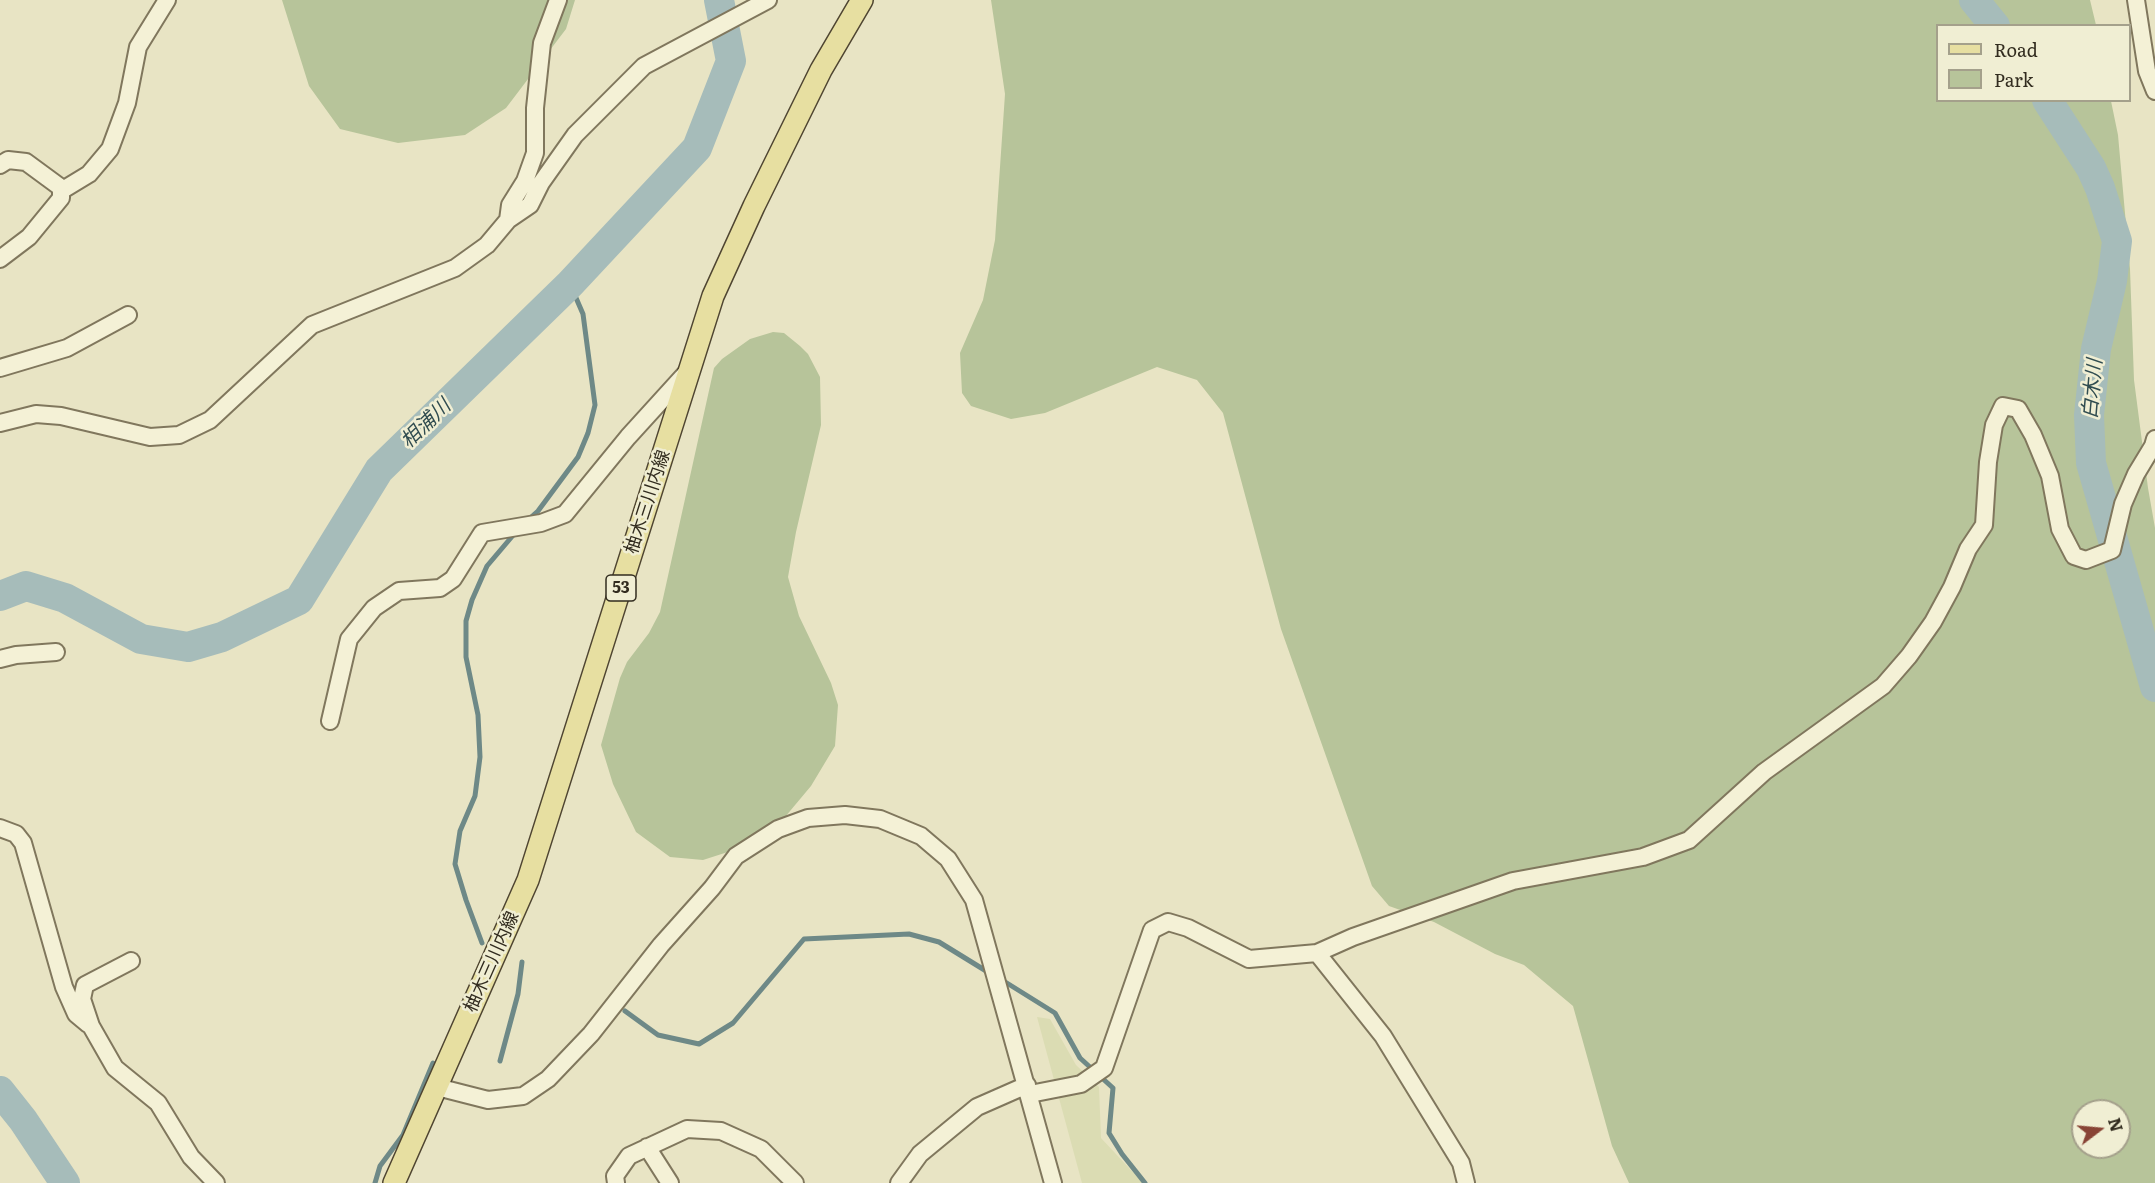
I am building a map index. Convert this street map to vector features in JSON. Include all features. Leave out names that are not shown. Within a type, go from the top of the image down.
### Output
[{"type":"main road","name":"柚木三川内線","points":[[394,1183],[528,880],[713,296],[754,206],[821,70],[862,0]]},
{"type":"street","points":[[61,191],[90,174],[110,150],[127,104],[138,47],[167,0]]},
{"type":"street","points":[[508,220],[510,205],[525,181],[535,153],[535,108],[542,43],[558,0]]},
{"type":"street","points":[[2136,0],[2146,71],[2155,91]]},
{"type":"street","points":[[0,423],[36,414],[61,416],[150,437],[179,435],[210,420],[312,325],[455,268],[487,245],[508,220],[530,205],[541,183],[575,135],[644,66],[766,1]]},
{"type":"street","points":[[0,165],[8,160],[26,162],[60,186],[61,191],[60,198],[29,237],[0,259]]},
{"type":"street","points":[[0,368],[67,348],[128,315]]},
{"type":"street","points":[[330,721],[349,639],[374,608],[399,591],[440,588],[453,579],[482,533],[541,523],[565,514],[628,437],[691,368]]},
{"type":"street","points":[[899,1183],[920,1154],[977,1107],[1028,1090],[1082,1084],[1104,1068],[1152,930],[1167,922],[1188,928],[1249,959],[1317,953],[1353,937],[1513,881],[1643,857],[1689,840],[1764,772],[1883,686],[1909,656],[1933,622],[1952,587],[1968,549],[1984,525],[1988,462],[1994,425],[2004,406],[2018,410],[2034,435],[2050,476],[2060,529],[2074,556],[2086,560],[2112,550],[2123,504],[2155,439]]},
{"type":"street","points":[[0,660],[16,655],[56,652]]},
{"type":"street","points":[[437,1087],[488,1100],[523,1096],[548,1079],[591,1034],[661,945],[712,888],[736,856],[778,830],[808,818],[845,815],[880,819],[921,836],[948,859],[974,900],[1053,1183]]},
{"type":"street","points":[[0,828],[16,834],[23,843],[63,987],[76,1014],[91,1026]]},
{"type":"street","points":[[1317,953],[1383,1036],[1461,1163],[1466,1183]]},
{"type":"street","points":[[131,961],[85,985],[82,999],[91,1026],[115,1068],[158,1103],[191,1157],[216,1183]]},
{"type":"street","points":[[616,1183],[615,1176],[629,1156],[687,1129],[721,1131],[761,1149],[795,1183]]},
{"type":"street","points":[[647,1147],[670,1183]]},
{"type":"green space","points":[[282,0],[575,0],[566,29],[506,108],[465,135],[398,143],[340,129],[309,86]]},
{"type":"green space","points":[[991,0],[2090,0],[2096,24],[1936,24],[1936,102],[2111,102],[2118,135],[2130,269],[2134,380],[2155,528],[2155,1183],[1629,1183],[1612,1146],[1573,1006],[1524,965],[1495,954],[1434,922],[1389,906],[1372,886],[1281,629],[1223,413],[1197,380],[1157,367],[1045,413],[1011,419],[971,406],[962,393],[960,353],[983,300],[995,240],[1005,94]]},
{"type":"green space","points":[[773,332],[784,333],[800,346],[808,354],[820,377],[821,425],[788,577],[799,616],[831,683],[838,705],[835,746],[811,786],[780,823],[734,850],[703,860],[670,857],[636,832],[613,784],[601,745],[620,678],[627,662],[649,633],[660,612],[714,368],[722,359],[750,339]]},
{"type":"green space","points":[[1037,1017],[1050,1019],[1076,1065],[1099,1087],[1101,1138],[1143,1183],[1082,1183]]},
{"type":"waterway","name":"相浦川","points":[[0,596],[26,586],[65,598],[141,639],[188,647],[222,637],[299,600],[379,470],[570,284],[697,148],[731,61],[719,0]]},
{"type":"waterway","name":"白木川","points":[[1974,0],[1993,24]]},
{"type":"waterway","name":"白木川","points":[[2048,102],[2091,168],[2117,241],[2112,281],[2096,349],[2089,415],[2091,463],[2155,687]]},
{"type":"waterway","points":[[528,520],[538,511],[578,457],[588,433],[595,405],[583,314],[570,284]]},
{"type":"waterway","points":[[482,943],[455,864],[460,831],[475,796],[480,757],[478,715],[466,657],[466,621],[472,600],[487,566],[515,533]]},
{"type":"waterway","points":[[625,1011],[658,1035],[699,1044],[733,1023],[804,939],[909,934],[939,942],[991,974]]},
{"type":"waterway","points":[[500,1061],[518,994],[522,962]]},
{"type":"waterway","points":[[1002,980],[1055,1013],[1080,1058],[1113,1088],[1109,1133],[1145,1183]]},
{"type":"waterway","points":[[375,1183],[380,1166],[403,1135],[433,1063]]},
{"type":"waterway","name":"相浦川","points":[[0,1091],[23,1120],[65,1183]]}]
